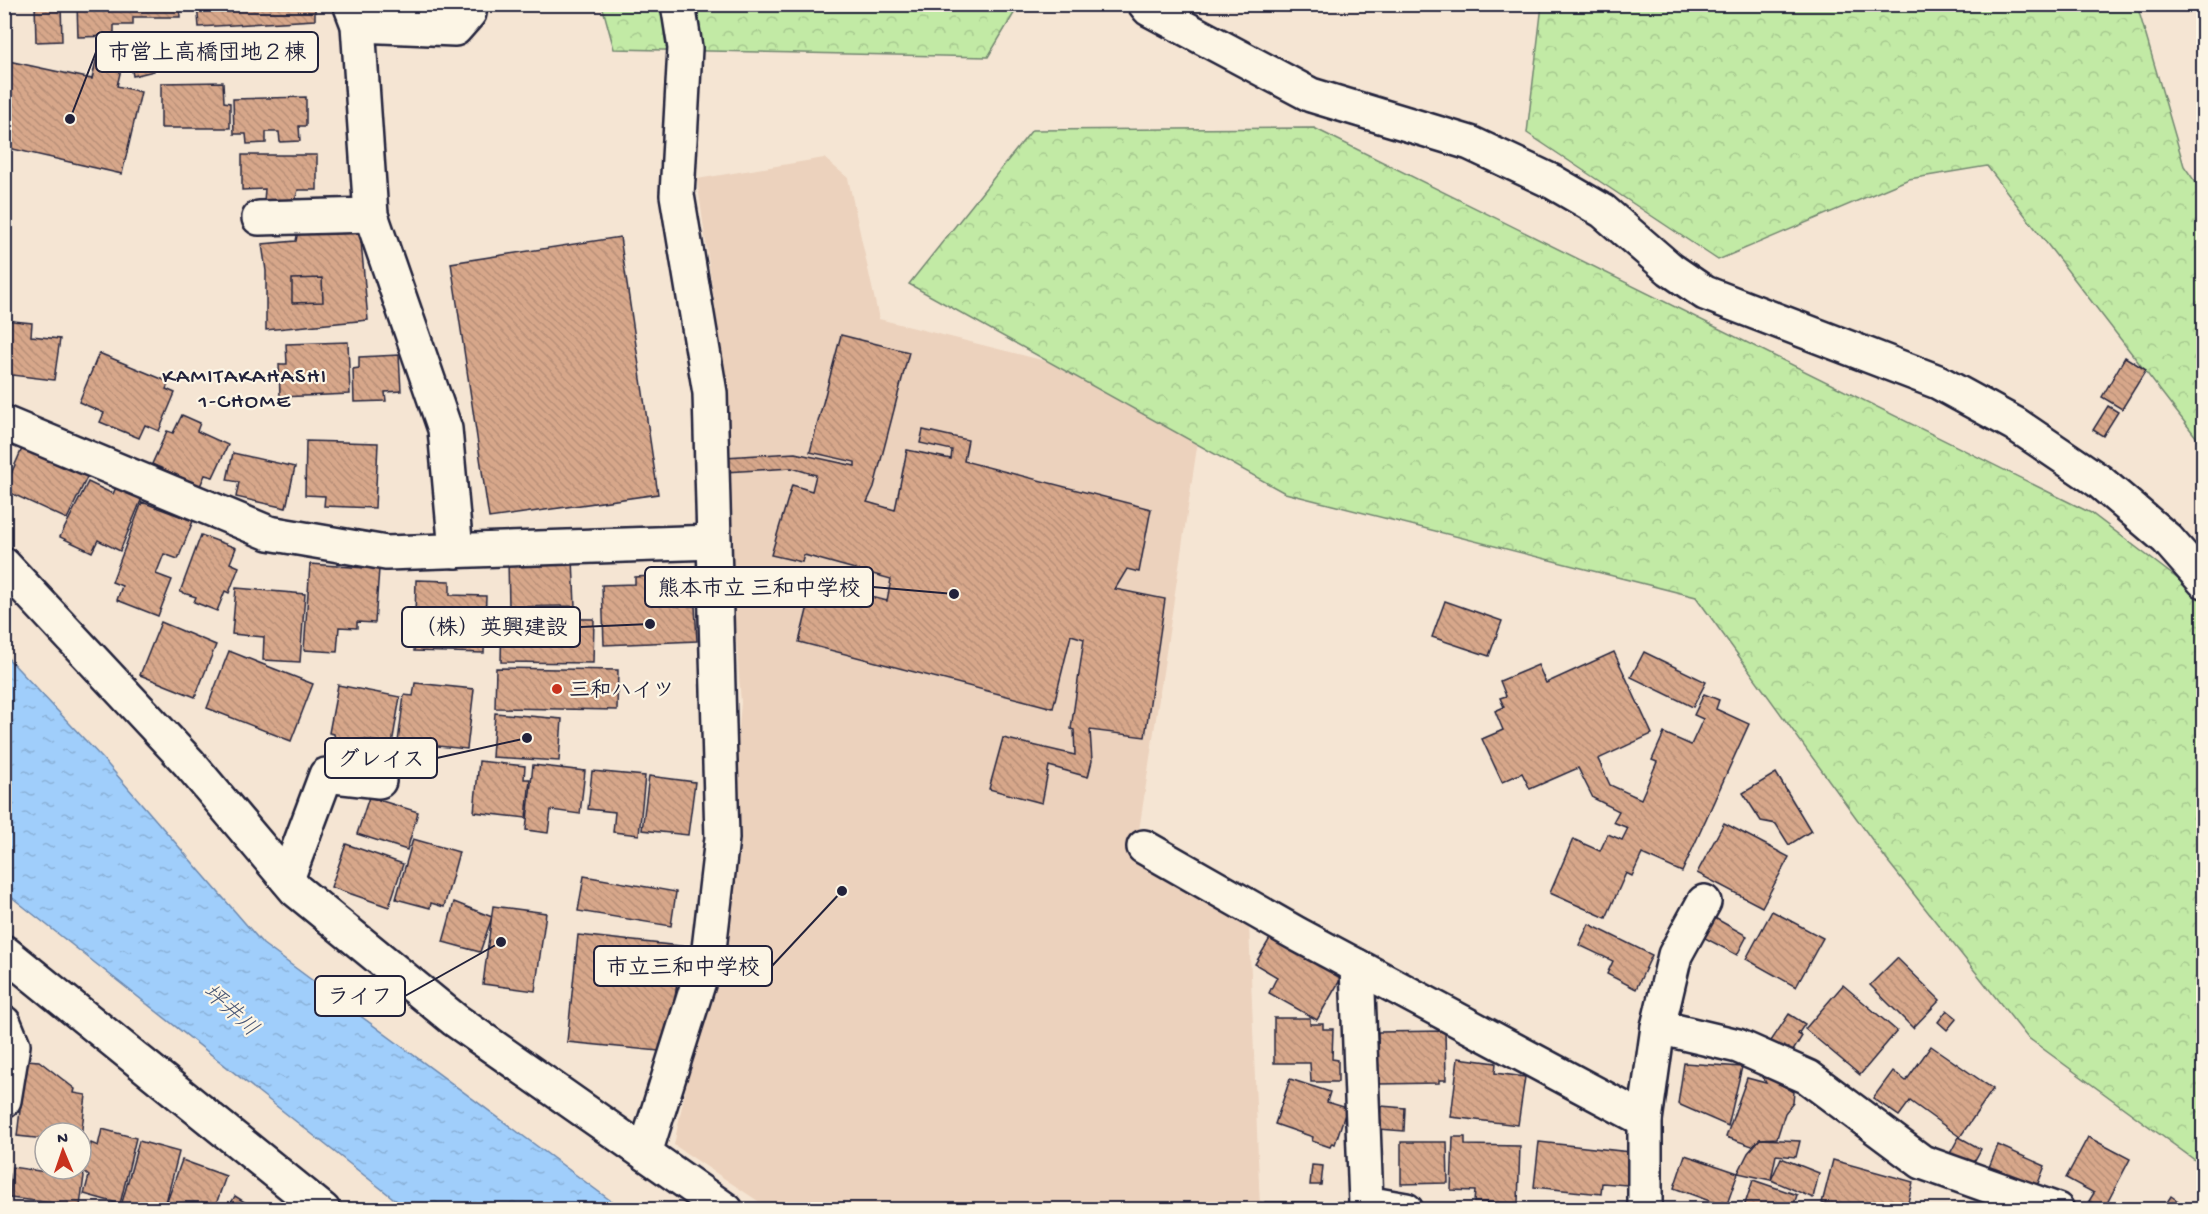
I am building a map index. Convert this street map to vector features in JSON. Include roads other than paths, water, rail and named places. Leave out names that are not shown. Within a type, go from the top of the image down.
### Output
[{"type":"street","points":[[456,551],[445,429],[371,215],[354,15],[455,29],[469,12],[469,4]]},
{"type":"street","points":[[645,1153],[709,949],[722,838],[710,393],[677,195],[685,48],[678,4]]},
{"type":"street","points":[[1145,4],[1149,9],[1311,94],[1470,143],[1553,182],[1603,211],[1670,269],[1705,292],[1938,382],[2014,424],[2099,481],[2167,539],[2204,581]]},
{"type":"street","points":[[259,218],[371,215]]},
{"type":"street","points":[[4,423],[269,533],[386,553],[714,542]]},
{"type":"street","points":[[4,565],[189,763],[287,879],[305,897],[456,1020],[726,1209]]},
{"type":"street","points":[[287,879],[326,775],[379,781]]},
{"type":"street","points":[[1144,847],[1357,966],[1645,1120]]},
{"type":"street","points":[[1645,1209],[1645,1120],[1658,1027],[1675,955],[1704,902]]},
{"type":"street","points":[[4,952],[323,1209]]},
{"type":"street","points":[[1357,966],[1366,1203],[1406,1209]]},
{"type":"street","points":[[4,1023],[14,1045],[6,1084]]},
{"type":"street","points":[[1658,1027],[1738,1046],[1808,1077],[1922,1162],[2057,1209]]},
{"type":"water","name":"坪井川","points":[[4,654],[103,759],[263,944],[622,1209],[407,1209],[5,892]]},
{"type":"place","name":"市営上高橋団地２棟","points":[[70,119]]},
{"type":"place","name":"熊本市立 三和中学校","points":[[954,594]]},
{"type":"place","name":"（株）英興建設","points":[[650,624]]},
{"type":"place","name":"三和ハイツ","points":[[557,689]]},
{"type":"place","name":"グレイス","points":[[527,738]]},
{"type":"place","name":"市立三和中学校","points":[[842,891]]},
{"type":"place","name":"ライフ","points":[[501,942]]},
{"type":"district","name":"KAMITAKAHASHI 1-CHOME","points":[[245,386]]}]
